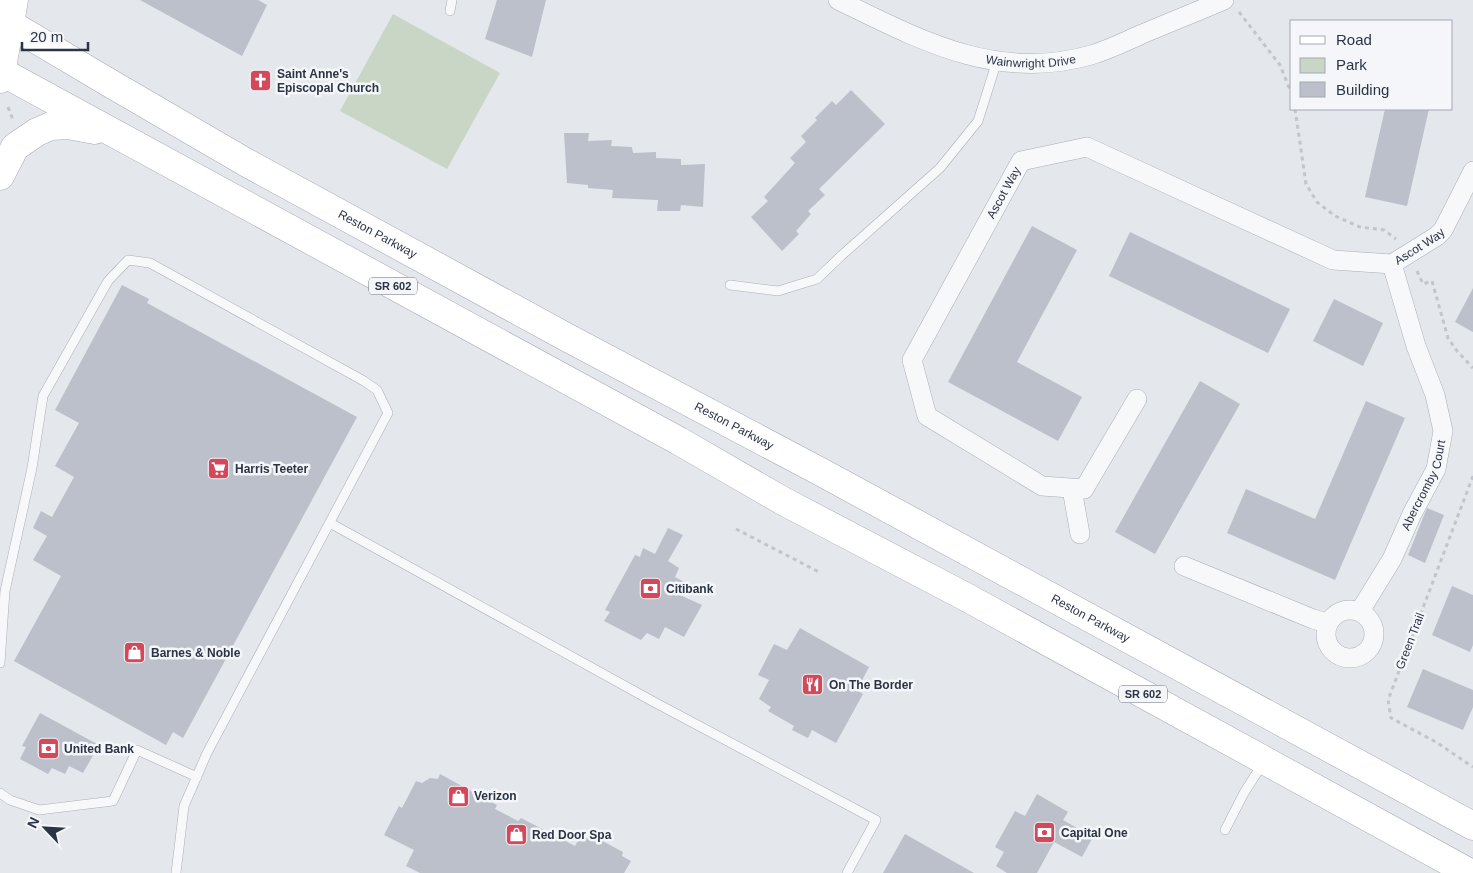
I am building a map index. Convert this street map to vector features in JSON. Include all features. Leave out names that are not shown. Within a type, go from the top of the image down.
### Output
[{"type":"main road","points":[[1,74],[8,14]]},
{"type":"main road","name":"Reston Parkway","points":[[8,14],[239,158],[534,320],[882,505],[1473,826]]},
{"type":"main road","name":"SR 602","points":[[1,74],[119,136],[670,436],[783,501],[966,597],[1470,873]]},
{"type":"main road","points":[[0,176],[15,147],[37,132],[50,126],[68,124],[119,136]]},
{"type":"street","name":"Wainwright Drive","points":[[847,2],[947,49],[982,59],[1018,64],[1056,62],[1090,55],[1230,3]]},
{"type":"street","name":"Ascot Way","points":[[1072,489],[1042,486],[927,416],[912,360],[1021,161],[1087,147],[1333,260],[1392,264],[1437,236],[1443,230],[1473,171]]},
{"type":"street","name":"Abercromby Court","points":[[1360,611],[1392,559],[1412,514],[1436,469],[1443,431],[1435,395],[1414,338],[1392,264]]},
{"type":"street","points":[[1080,534],[1072,489],[1084,489],[1137,400]]},
{"type":"street","points":[[1184,566],[1312,619],[1328,623]]},
{"type":"street","points":[[1347,609],[1360,611],[1369,619],[1374,631],[1372,643],[1364,653],[1352,658],[1340,656],[1330,648],[1326,636],[1328,623],[1336,614],[1347,609]]},
{"type":"lane","points":[[450,11],[452,0]]},
{"type":"lane","points":[[730,285],[778,291],[817,279],[842,254],[946,161],[978,121],[997,61]]},
{"type":"lane","points":[[0,663],[5,591],[32,468],[43,396],[108,281],[128,260],[150,263],[364,381],[377,390],[388,413],[207,753],[184,806],[176,873]]},
{"type":"lane","points":[[330,523],[654,702],[876,820],[848,873]]},
{"type":"lane","points":[[0,793],[10,800],[39,810],[113,801],[137,750],[197,777]]},
{"type":"lane","points":[[1225,830],[1264,760]]},
{"type":"path","points":[[1230,3],[1280,65],[1290,90]]},
{"type":"path","points":[[1295,110],[1306,184],[1317,202],[1334,216],[1360,227],[1384,230],[1404,245],[1423,284],[1432,281],[1448,338],[1473,368]]},
{"type":"path","name":"Green Trail","points":[[1473,476],[1388,700],[1391,718],[1436,742],[1473,767]]},
{"type":"path","points":[[736,529],[820,572]]},
{"type":"green space","points":[[393,14],[500,73],[447,169],[340,111]]},
{"type":"building","points":[[140,0],[258,0],[267,5],[242,56]]},
{"type":"building","points":[[497,0],[546,0],[532,57],[485,39]]},
{"type":"building","points":[[851,90],[885,124],[819,189],[825,195],[808,211],[811,214],[796,231],[799,234],[782,251],[751,217],[768,201],[764,197],[795,163],[790,158],[806,142],[801,136],[817,120],[815,118],[832,101],[836,105]]},
{"type":"building","points":[[1385,110],[1429,110],[1407,206],[1365,197]]},
{"type":"building","points":[[564,133],[589,133],[588,141],[612,140],[611,146],[632,147],[633,153],[656,152],[656,158],[681,159],[681,165],[705,164],[703,207],[681,205],[680,211],[657,211],[658,200],[612,198],[613,190],[588,188],[588,185],[567,183]]},
{"type":"building","points":[[1032,226],[1077,250],[1017,362],[1082,397],[1058,441],[948,382]]},
{"type":"building","points":[[1130,232],[1290,309],[1268,353],[1109,276]]},
{"type":"building","points":[[122,285],[149,299],[147,303],[357,417],[183,738],[173,732],[166,745],[14,661],[61,576],[33,560],[47,536],[33,528],[41,511],[52,517],[74,477],[55,466],[79,423],[55,410]]},
{"type":"building","points":[[1473,288],[1473,332],[1455,322]]},
{"type":"building","points":[[1334,299],[1383,323],[1363,366],[1313,341]]},
{"type":"building","points":[[1200,381],[1240,404],[1155,554],[1115,532]]},
{"type":"building","points":[[1366,401],[1405,418],[1335,580],[1227,533],[1246,489],[1315,519]]},
{"type":"building","points":[[1427,508],[1444,515],[1425,563],[1408,555]]},
{"type":"building","name":"Citibank","points":[[668,528],[683,535],[668,561],[679,568],[675,577],[686,583],[680,595],[702,605],[684,637],[665,627],[659,639],[647,633],[641,640],[604,621],[610,612],[605,610],[635,555],[640,557],[643,548],[655,554]]},
{"type":"building","points":[[1452,586],[1473,595],[1473,645],[1470,652],[1432,635]]},
{"type":"building","name":"On The Border","points":[[800,628],[869,667],[857,690],[863,694],[836,743],[812,730],[808,738],[792,730],[794,726],[768,711],[771,707],[759,699],[769,680],[758,675],[774,644],[787,650]]},
{"type":"building","points":[[1423,669],[1473,690],[1473,707],[1463,730],[1407,707]]},
{"type":"building","points":[[40,713],[99,745],[83,773],[69,766],[65,774],[52,768],[48,774],[20,759],[26,747],[22,746]]},
{"type":"building","points":[[440,774],[497,805],[495,809],[518,821],[521,818],[575,846],[581,835],[591,840],[593,836],[623,852],[622,856],[631,861],[624,873],[420,873],[406,866],[414,850],[384,835],[399,806],[402,808],[416,781],[422,783],[430,778],[438,779]]},
{"type":"building","name":"Capital One","points":[[1037,794],[1068,812],[1063,820],[1093,837],[1082,857],[1054,842],[1037,873],[1007,873],[996,866],[1004,852],[995,847],[1015,811],[1025,816]]},
{"type":"building","points":[[905,834],[974,873],[883,873]]},
{"type":"place","name":"Saint Anne's Episcopal Church","points":[[261,81]]},
{"type":"place","name":"Harris Teeter","points":[[219,469]]},
{"type":"place","name":"Citibank","points":[[650,589]]},
{"type":"place","name":"Barnes & Noble","points":[[135,653]]},
{"type":"place","name":"On The Border","points":[[813,685]]},
{"type":"place","name":"United Bank","points":[[48,749]]},
{"type":"place","name":"Verizon","points":[[458,796]]},
{"type":"place","name":"Capital One","points":[[1045,833]]},
{"type":"place","name":"Red Door Spa","points":[[516,835]]}]
